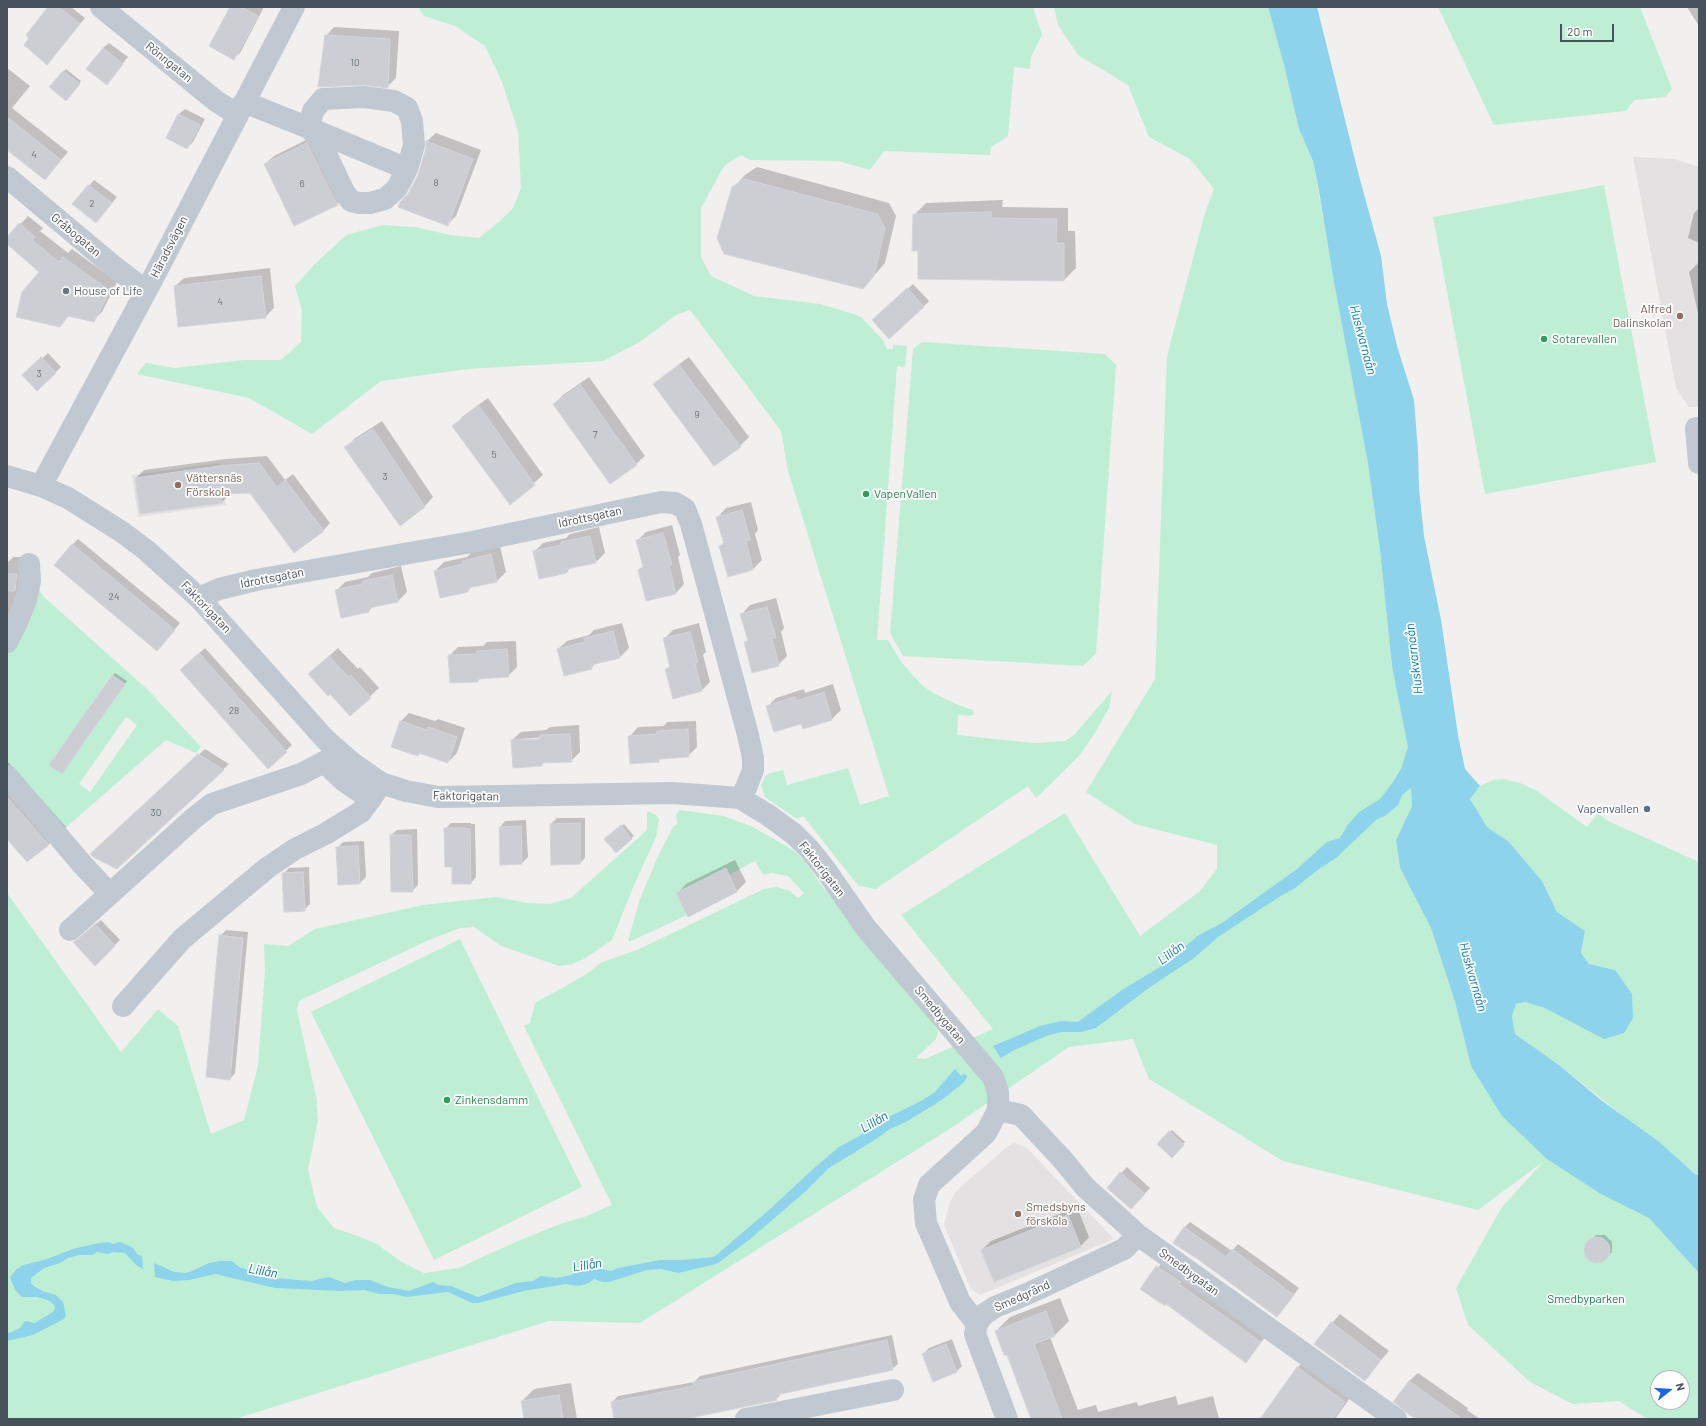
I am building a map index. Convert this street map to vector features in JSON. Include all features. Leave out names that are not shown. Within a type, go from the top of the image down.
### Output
[{"type":"street","name":"Rönngatan","points":[[101,7],[216,101],[309,128],[407,169]]},
{"type":"street","name":"Häradsvägen","points":[[41,486],[146,291],[294,7]]},
{"type":"street","points":[[364,97],[394,101],[407,108],[412,121],[414,145],[407,169],[397,188],[385,199],[370,203],[351,201],[344,192],[318,137],[309,128],[313,111],[323,99],[364,97]]},
{"type":"street","name":"Gråbogatan","points":[[7,178],[112,265],[146,291]]},
{"type":"street","points":[[1696,428],[1699,463]]},
{"type":"street","name":"Faktorigatan","points":[[7,476],[41,486],[68,498],[122,532],[146,550],[200,598],[325,739],[352,762],[376,791],[406,791],[438,797],[673,793],[740,798],[768,815],[794,834],[810,850],[826,869],[866,928]]},
{"type":"street","name":"Idrottsgatan","points":[[200,598],[219,589],[256,580],[472,542],[661,502],[675,503],[685,509],[691,524],[748,734],[753,758],[753,770],[746,788],[740,798]]},
{"type":"street","points":[[7,642],[26,600],[30,582],[29,564]]},
{"type":"street","points":[[70,930],[212,804],[301,774],[324,762],[344,781],[376,791],[361,812],[325,834],[295,849],[267,868],[225,902],[182,939],[124,1006]]},
{"type":"street","points":[[7,776],[82,864],[110,894]]},
{"type":"street","name":"Smedbygatan","points":[[866,928],[993,1078],[998,1092],[998,1110],[986,1133],[929,1185],[924,1200],[926,1223],[960,1302],[977,1324]]},
{"type":"street","name":"Smedbygatan","points":[[998,1110],[1021,1115],[1063,1160],[1085,1187],[1138,1235],[1396,1419]]},
{"type":"street","name":"Smedgränd","points":[[977,1324],[982,1315],[994,1307],[1027,1294],[1124,1250],[1138,1235]]},
{"type":"street","points":[[977,1324],[975,1334],[1007,1419]]},
{"type":"street","points":[[746,1419],[790,1413],[893,1390]]},
{"type":"shaded area","name":"Alfred Dalinskolan","points":[[1633,157],[1674,159],[1699,167],[1699,407],[1689,407],[1676,388]]},
{"type":"shaded area","name":"Vättersnäs Förskola","points":[[220,463],[226,505],[138,517],[132,475]]},
{"type":"shaded area","name":"Smedsbyns förskola","points":[[1015,1143],[1027,1148],[1114,1239],[980,1295],[971,1289],[944,1225],[950,1202],[957,1190],[1008,1146]]},
{"type":"green space","points":[[418,7],[1033,7],[1042,35],[1031,57],[1030,69],[1014,67],[1008,136],[991,147],[990,155],[884,151],[870,170],[838,161],[750,160],[741,155],[724,166],[701,208],[701,257],[711,276],[754,296],[820,304],[854,314],[862,318],[883,340],[887,349],[893,349],[893,345],[907,346],[905,367],[897,366],[877,640],[888,640],[902,663],[922,685],[933,693],[973,710],[974,715],[958,715],[957,735],[1033,743],[1065,741],[1074,735],[1112,691],[1109,708],[1093,736],[1078,757],[1036,798],[1028,786],[876,889],[859,886],[803,816],[797,819],[765,797],[761,785],[765,776],[770,773],[783,770],[787,785],[848,768],[860,805],[889,796],[788,471],[781,431],[690,310],[676,315],[638,343],[603,361],[468,369],[381,381],[312,434],[249,398],[137,374],[146,363],[174,368],[244,360],[281,360],[301,342],[302,310],[295,286],[315,264],[346,235],[383,225],[415,227],[450,235],[479,238],[499,222],[513,208],[521,188],[518,131],[502,82],[485,46],[455,26],[424,16]]},
{"type":"green space","name":"Smedbyparken","points":[[1054,7],[1268,7],[1284,65],[1299,129],[1313,161],[1368,464],[1380,550],[1392,666],[1408,744],[1412,806],[1396,840],[1400,868],[1431,928],[1455,1002],[1471,1066],[1630,1208],[1649,1218],[1699,1273],[1699,1419],[1647,1419],[1619,1401],[1573,1404],[1530,1382],[1468,1325],[1456,1288],[1502,1207],[1544,1161],[1478,1210],[1283,1161],[1149,1079],[1133,1039],[1069,1047],[948,1130],[640,1323],[549,1321],[235,1419],[7,1419],[7,893],[121,1052],[158,1009],[178,1026],[211,1134],[244,1120],[258,1066],[265,970],[264,944],[288,946],[315,929],[423,905],[496,897],[528,903],[550,904],[571,898],[647,830],[647,811],[656,815],[659,819],[656,837],[634,885],[612,940],[584,959],[573,964],[559,966],[501,946],[474,927],[460,928],[429,940],[299,1001],[297,1010],[316,1096],[318,1120],[308,1170],[317,1207],[334,1228],[377,1244],[400,1261],[424,1273],[458,1268],[525,1238],[563,1223],[584,1217],[612,1205],[524,1026],[530,1023],[535,1003],[585,975],[602,962],[637,950],[764,889],[777,887],[790,891],[798,898],[804,893],[788,876],[771,873],[763,875],[755,861],[729,875],[687,915],[631,941],[628,941],[640,899],[659,854],[673,827],[677,824],[676,815],[679,810],[724,816],[753,827],[793,850],[805,861],[819,882],[938,1031],[936,1039],[916,1058],[925,1059],[993,1029],[901,915],[1065,813],[1140,936],[1200,891],[1217,869],[1217,845],[1135,824],[1086,792],[1155,679],[1167,356],[1205,213],[1214,189],[1190,159],[1149,137],[1128,85],[1078,55],[1058,25]]},
{"type":"green space","points":[[1438,7],[1640,7],[1672,89],[1665,97],[1634,100],[1626,111],[1494,125]]},
{"type":"green space","name":"Sotarevallen","points":[[1604,185],[1656,462],[1485,494],[1433,217]]},
{"type":"green space","points":[[922,342],[1105,354],[1116,365],[1096,654],[1083,666],[903,656],[890,633],[913,349]]},
{"type":"green space","points":[[35,583],[43,596],[148,690],[201,747],[196,753],[166,740],[62,831],[7,769],[7,650]],"holes":[[[111,675],[125,684],[62,774],[50,765]],[[126,717],[137,725],[90,792],[79,784]]]},
{"type":"green space","points":[[1504,779],[1520,783],[1537,791],[1587,827],[1598,813],[1606,820],[1699,862],[1699,1176],[1559,1065],[1515,1034],[1512,1016],[1516,1004],[1525,1002],[1545,1008],[1615,970],[1589,964],[1581,953],[1585,931],[1557,912],[1542,881],[1509,842],[1487,827],[1476,810],[1470,799],[1480,786],[1494,780]]},
{"type":"green space","name":"Zinkensdamm","points":[[460,939],[582,1187],[434,1260],[311,1012]]},
{"type":"water","name":"Huskvarnaån","points":[[1268,7],[1317,7],[1359,176],[1381,256],[1387,304],[1397,346],[1414,400],[1419,489],[1424,536],[1441,620],[1458,735],[1465,769],[1480,786],[1470,799],[1487,827],[1509,842],[1542,881],[1557,912],[1585,931],[1581,953],[1589,964],[1615,970],[1632,994],[1633,1018],[1624,1033],[1604,1039],[1545,1008],[1525,1002],[1516,1004],[1512,1016],[1515,1034],[1559,1065],[1601,1100],[1658,1141],[1699,1176],[1699,1273],[1649,1218],[1601,1194],[1547,1159],[1502,1116],[1471,1066],[1455,1002],[1431,928],[1400,868],[1396,840],[1412,806],[1411,788],[1402,795],[1398,805],[1385,816],[1377,819],[1336,858],[1295,888],[1218,937],[1194,958],[1150,987],[1096,1028],[1081,1032],[1062,1032],[1049,1035],[1014,1050],[1001,1058],[993,1046],[1040,1026],[1061,1021],[1078,1022],[1122,990],[1160,967],[1199,935],[1222,923],[1297,869],[1327,842],[1340,838],[1347,826],[1358,813],[1380,799],[1401,769],[1408,747],[1392,666],[1380,550],[1368,464],[1334,282],[1319,191],[1313,161],[1299,129],[1284,65]]},
{"type":"water","points":[[955,1069],[965,1081],[943,1099],[906,1122],[890,1129],[829,1168],[807,1190],[749,1240],[718,1263],[712,1265],[678,1273],[661,1269],[647,1270],[609,1282],[602,1282],[594,1279],[589,1283],[578,1286],[566,1284],[524,1291],[478,1303],[472,1303],[448,1292],[406,1297],[394,1294],[379,1294],[365,1290],[340,1291],[275,1288],[215,1274],[189,1280],[173,1281],[155,1277],[154,1263],[174,1272],[185,1273],[209,1263],[232,1261],[239,1267],[274,1278],[311,1281],[329,1277],[345,1283],[355,1280],[370,1280],[388,1287],[409,1291],[433,1282],[438,1285],[451,1286],[478,1297],[516,1283],[533,1281],[541,1276],[557,1278],[571,1275],[590,1267],[611,1271],[618,1268],[660,1260],[683,1260],[714,1257],[839,1147],[858,1137],[874,1124],[921,1101],[935,1092]]},
{"type":"water","points":[[109,1242],[113,1244],[120,1242],[132,1247],[138,1255],[142,1256],[143,1269],[136,1265],[125,1253],[113,1252],[108,1254],[97,1252],[92,1255],[79,1255],[44,1268],[31,1278],[31,1284],[42,1291],[56,1295],[63,1302],[66,1315],[64,1319],[33,1335],[7,1341],[7,1333],[20,1328],[25,1321],[35,1323],[53,1312],[55,1308],[50,1301],[37,1297],[22,1297],[15,1290],[10,1277],[16,1270],[23,1265],[44,1260],[73,1249]]},
{"type":"building","points":[[48,7],[59,7],[80,24],[47,65],[24,45],[29,38],[26,35]]},
{"type":"building","points":[[230,7],[242,7],[258,16],[234,60],[209,46]]},
{"type":"building","points":[[325,35],[390,39],[388,88],[364,85],[318,87]]},
{"type":"building","points":[[103,48],[123,64],[107,85],[86,69]]},
{"type":"building","points":[[63,71],[80,84],[66,101],[49,87]]},
{"type":"building","points":[[178,114],[200,125],[187,149],[166,138]]},
{"type":"building","points":[[7,117],[61,160],[45,180],[7,150]]},
{"type":"building","points":[[426,141],[473,159],[448,226],[398,207],[400,202],[408,194],[418,175],[426,148]]},
{"type":"building","points":[[307,143],[338,205],[294,226],[264,164]]},
{"type":"building","points":[[744,179],[877,214],[885,228],[874,276],[863,289],[724,254],[717,238],[732,187]]},
{"type":"building","points":[[88,185],[112,203],[96,223],[72,204]]},
{"type":"building","points":[[991,212],[991,218],[1057,219],[1056,243],[1064,243],[1064,281],[918,279],[918,251],[912,251],[913,214]]},
{"type":"building","name":"House of Life","points":[[19,223],[35,237],[32,240],[59,262],[63,257],[110,291],[94,322],[68,316],[60,327],[16,317],[22,292],[39,272],[7,244],[7,237]]},
{"type":"building","points":[[261,276],[266,318],[178,327],[174,286]]},
{"type":"building","points":[[907,288],[924,307],[889,339],[872,320]]},
{"type":"building","points":[[41,357],[56,373],[37,391],[22,375]]},
{"type":"building","points":[[679,365],[741,447],[714,466],[653,384]]},
{"type":"building","points":[[580,385],[637,465],[610,484],[553,404]]},
{"type":"building","points":[[479,406],[535,485],[510,505],[452,426]]},
{"type":"building","points":[[373,429],[425,507],[400,526],[344,447]]},
{"type":"building","points":[[259,463],[277,487],[285,480],[324,531],[294,553],[250,493],[221,494],[222,503],[140,514],[135,478],[218,466]]},
{"type":"building","points":[[742,510],[750,540],[746,541],[753,570],[728,577],[719,546],[724,544],[716,517]]},
{"type":"building","points":[[663,533],[672,565],[669,565],[676,594],[646,601],[638,570],[643,567],[636,540]]},
{"type":"building","points":[[590,536],[596,563],[567,569],[567,573],[539,579],[533,551],[561,545],[561,542]]},
{"type":"building","points":[[72,544],[175,630],[157,651],[54,565]]},
{"type":"building","points":[[491,554],[497,582],[468,588],[468,592],[440,598],[434,571],[463,564],[462,561]]},
{"type":"building","points":[[7,574],[17,574],[15,591],[7,591]]},
{"type":"building","points":[[392,575],[398,602],[369,608],[369,612],[341,618],[335,590],[363,584],[363,581]]},
{"type":"building","points":[[767,607],[776,638],[772,638],[779,666],[752,673],[744,642],[748,641],[740,614]]},
{"type":"building","points":[[613,631],[620,658],[591,665],[592,669],[564,676],[557,649],[585,642],[584,638]]},
{"type":"building","points":[[690,632],[698,662],[695,663],[702,691],[673,699],[665,669],[670,668],[663,638]]},
{"type":"building","points":[[507,649],[509,677],[478,679],[478,682],[450,683],[448,655],[477,654],[477,651]]},
{"type":"building","points":[[199,653],[287,752],[268,769],[180,670]]},
{"type":"building","points":[[329,656],[348,677],[351,675],[371,698],[350,716],[330,694],[328,696],[308,674]]},
{"type":"building","points":[[112,675],[125,684],[62,774],[49,765]]},
{"type":"building","points":[[824,692],[832,720],[803,729],[801,724],[774,732],[766,706],[795,697],[796,701]]},
{"type":"building","points":[[400,721],[427,730],[428,727],[457,737],[448,763],[419,753],[418,756],[391,747]]},
{"type":"building","points":[[688,729],[689,757],[659,759],[659,762],[630,764],[628,736],[657,734],[657,731]]},
{"type":"building","points":[[570,734],[572,762],[541,763],[542,766],[513,768],[511,740],[540,739],[540,735]]},
{"type":"building","points":[[198,754],[224,770],[117,869],[90,854]]},
{"type":"building","points":[[7,797],[49,845],[27,862],[7,839]]},
{"type":"building","points":[[580,823],[580,864],[551,865],[550,824]]},
{"type":"building","points":[[621,825],[632,839],[616,853],[604,839]]},
{"type":"building","points":[[521,826],[522,864],[500,865],[499,827]]},
{"type":"building","points":[[444,828],[470,829],[471,884],[452,884],[452,867],[445,867]]},
{"type":"building","points":[[390,835],[411,835],[413,892],[391,892]]},
{"type":"building","points":[[358,846],[360,884],[338,885],[336,847]]},
{"type":"building","points":[[726,868],[737,892],[688,917],[676,893]]},
{"type":"building","points":[[303,872],[305,911],[284,912],[282,873]]},
{"type":"building","points":[[95,924],[115,946],[95,966],[73,942]]},
{"type":"building","points":[[219,935],[243,938],[230,1080],[206,1077]]},
{"type":"building","points":[[1169,1131],[1184,1145],[1172,1158],[1157,1144]]},
{"type":"building","points":[[1120,1172],[1145,1194],[1131,1209],[1107,1188]]},
{"type":"building","points":[[1068,1215],[1081,1247],[994,1282],[981,1250]]},
{"type":"building","points":[[1184,1227],[1226,1257],[1232,1249],[1294,1295],[1277,1317],[1199,1260],[1173,1243]]},
{"type":"building","points":[[1597,1237],[1606,1241],[1610,1250],[1606,1259],[1597,1263],[1588,1259],[1584,1250],[1588,1241]]},
{"type":"building","points":[[1156,1266],[1181,1282],[1179,1284],[1261,1342],[1246,1363],[1166,1304],[1165,1306],[1140,1289]]},
{"type":"building","points":[[1046,1311],[1055,1336],[1034,1344],[1062,1419],[1031,1419],[1007,1355],[1004,1355],[995,1331]]},
{"type":"building","points":[[1331,1322],[1381,1360],[1365,1381],[1314,1344]]},
{"type":"building","points":[[887,1340],[893,1370],[776,1395],[777,1400],[686,1419],[614,1419],[611,1402],[694,1386],[693,1382]]},
{"type":"building","points":[[946,1344],[957,1372],[933,1382],[922,1354]]},
{"type":"building","points":[[1297,1367],[1345,1402],[1333,1419],[1260,1419]]},
{"type":"building","points":[[1409,1381],[1462,1419],[1415,1419],[1393,1402]]},
{"type":"building","points":[[559,1395],[563,1419],[524,1419],[521,1401]]},
{"type":"waterway","name":"Lillån","points":[[958,1084],[964,1077]]},
{"type":"place","name":"House of Life","points":[[66,291]]},
{"type":"place","name":"Alfred Dalinskolan","points":[[1680,316]]},
{"type":"place","name":"Sotarevallen","points":[[1544,339]]},
{"type":"place","name":"Vättersnäs Förskola","points":[[178,485]]},
{"type":"place","name":"VapenVallen","points":[[866,494]]},
{"type":"place","name":"Vapenvallen","points":[[1647,809]]},
{"type":"place","name":"Zinkensdamm","points":[[447,1100]]},
{"type":"place","name":"Smedsbyns förskola","points":[[1018,1214]]}]
